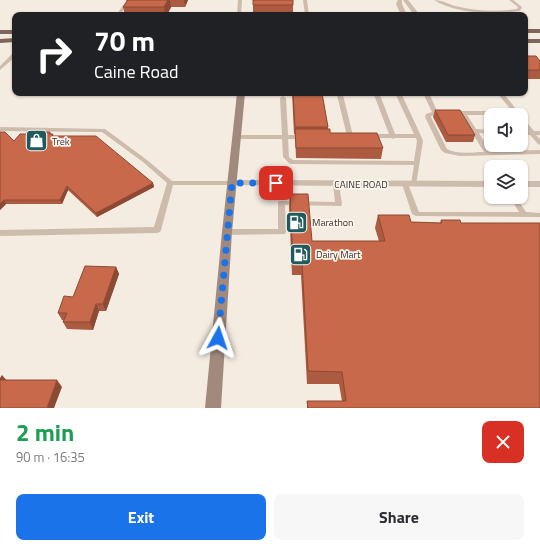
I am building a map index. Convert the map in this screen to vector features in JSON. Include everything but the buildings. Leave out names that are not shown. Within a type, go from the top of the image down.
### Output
[{"type":"main road","points":[[528,31],[540,31]]},
{"type":"main road","points":[[0,32],[12,32]]},
{"type":"main road","points":[[0,40],[12,40]]},
{"type":"main road","points":[[528,41],[540,41]]},
{"type":"main road","points":[[212,408],[241,96]]},
{"type":"street","points":[[400,0],[399,5],[402,12]]},
{"type":"street","points":[[405,0],[415,12]]},
{"type":"street","name":"CAINE ROAD","points":[[232,183],[484,184]]},
{"type":"street","points":[[528,184],[540,184]]},
{"type":"lane","points":[[120,12],[128,0]]},
{"type":"lane","points":[[239,12],[240,0]]},
{"type":"lane","points":[[305,0],[307,12]]},
{"type":"lane","points":[[436,0],[459,8],[480,11],[519,10],[520,7],[511,0]]},
{"type":"lane","points":[[458,3],[463,6]]},
{"type":"lane","points":[[459,8],[463,6],[510,7]]},
{"type":"lane","points":[[0,69],[12,57]]},
{"type":"lane","points":[[0,63],[6,63]]},
{"type":"lane","points":[[340,96],[350,136]]},
{"type":"lane","points":[[377,96],[393,136]]},
{"type":"lane","points":[[399,96],[420,141],[417,163],[409,184],[416,214],[540,216]]},
{"type":"lane","points":[[427,96],[435,112]]},
{"type":"lane","points":[[502,96],[512,108]]},
{"type":"lane","points":[[283,98],[286,157],[291,162],[417,163]]},
{"type":"lane","points":[[484,113],[435,112],[428,115],[428,117],[444,150],[447,152],[460,154],[540,152]]},
{"type":"lane","points":[[463,113],[489,154]]},
{"type":"lane","points":[[0,128],[103,130],[145,161],[170,183],[232,183]]},
{"type":"lane","points":[[528,128],[540,143]]},
{"type":"lane","points":[[475,131],[484,132]]},
{"type":"lane","points":[[528,133],[540,133]]},
{"type":"lane","points":[[343,136],[358,136]]},
{"type":"lane","points":[[365,136],[418,136]]},
{"type":"lane","points":[[236,137],[307,137]]},
{"type":"lane","points":[[0,232],[157,230],[170,183]]},
{"type":"lane","points":[[227,232],[282,232],[281,203],[340,204],[336,184]]},
{"type":"lane","points":[[517,204],[524,215]]},
{"type":"place","name":"Trek","points":[[37,141]]},
{"type":"place","name":"Marathon","points":[[297,222]]},
{"type":"place","name":"Dairy Mart","points":[[301,254]]},
{"type":"route","points":[[218,338],[232,183],[276,183]]}]
